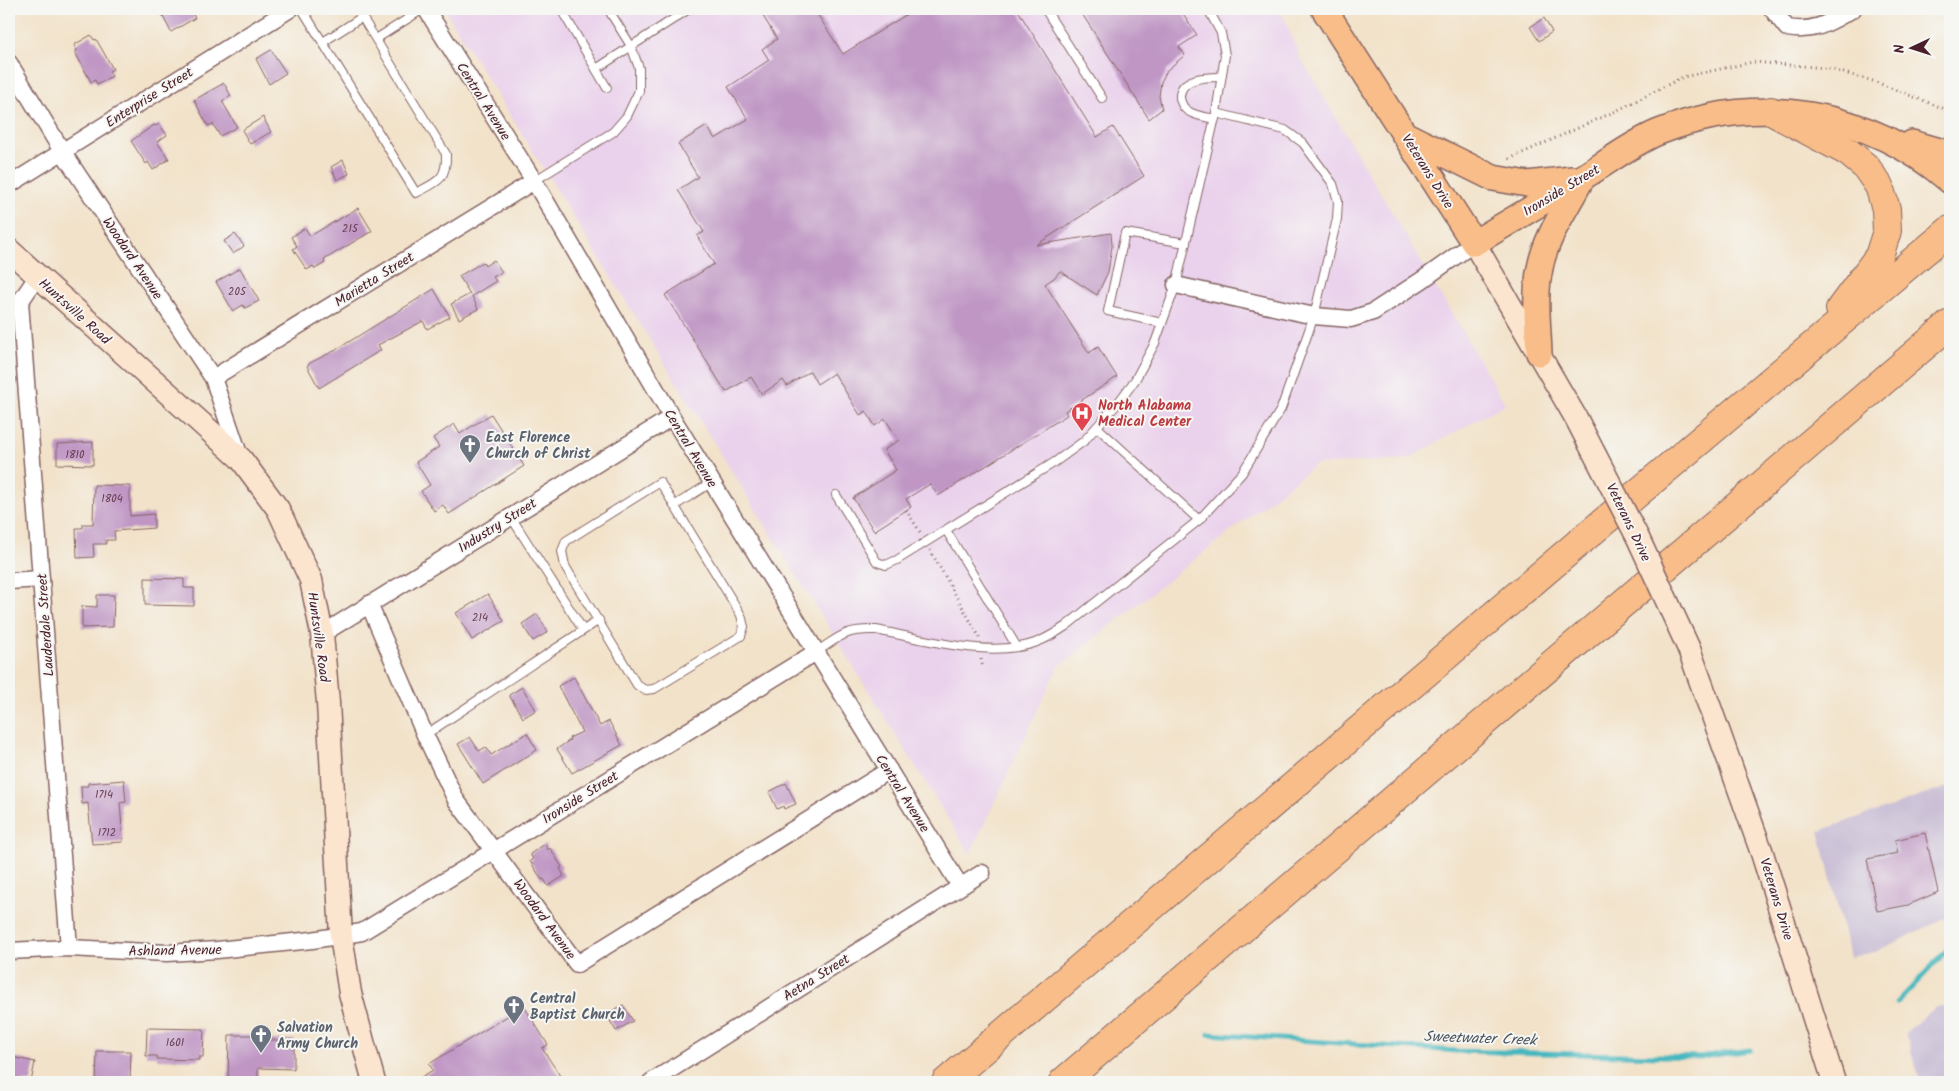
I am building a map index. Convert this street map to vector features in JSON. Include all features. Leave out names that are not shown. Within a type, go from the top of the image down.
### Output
[{"type":"highway","points":[[1770,111],[1848,152],[1866,167],[1879,186],[1886,208],[1888,231],[1879,256],[1814,344]]},
{"type":"highway","points":[[946,1082],[1950,230]]},
{"type":"highway","points":[[1063,1082],[1950,324]]},
{"type":"main road","name":"Veterans Drive","points":[[1327,10],[1474,243],[1539,353],[1576,418],[1638,538],[1689,649],[1762,852],[1834,1082]]},
{"type":"main road","name":"Ironside Street","points":[[1474,243],[1658,132],[1697,120],[1734,112],[1770,111],[1834,119],[1865,128],[1898,144],[1934,167],[1950,181]]},
{"type":"main road","points":[[1865,128],[1950,154]]},
{"type":"main road","points":[[1406,135],[1493,178],[1527,184],[1582,178]]},
{"type":"main road","points":[[1539,353],[1537,287],[1540,268],[1546,247],[1582,178]]},
{"type":"main road","name":"Huntsville Road","points":[[9,250],[241,459],[278,509],[311,580],[322,634],[328,702],[341,936],[350,993],[374,1082]]},
{"type":"street","name":"Enterprise Street","points":[[9,185],[290,9]]},
{"type":"street","name":"Central Avenue","points":[[425,9],[534,180],[672,417],[960,886]]},
{"type":"street","points":[[1772,9],[1788,28],[1798,30],[1813,29],[1853,9]]},
{"type":"street","name":"Woodard Avenue","points":[[9,63],[62,151],[213,378],[241,459]]},
{"type":"street","name":"Marietta Street","points":[[213,378],[534,180]]},
{"type":"street","name":"Ironside Street","points":[[1176,285],[1314,316],[1351,319],[1373,312],[1474,243]]},
{"type":"street","points":[[15,302],[37,277]]},
{"type":"street","name":"Lauderdale Street","points":[[15,302],[41,579],[69,948]]},
{"type":"street","name":"Industry Street","points":[[322,634],[672,417]]},
{"type":"street","points":[[9,581],[41,579]]},
{"type":"street","name":"Woodard Avenue","points":[[369,604],[425,735],[456,800],[577,964],[889,770]]},
{"type":"street","name":"Ironside Street","points":[[341,936],[362,932],[816,652]]},
{"type":"street","name":"Aetna Street","points":[[650,1082],[982,873]]},
{"type":"street","name":"Ashland Avenue","points":[[9,951],[69,948],[167,953],[217,950],[341,936]]},
{"type":"lane","points":[[302,9],[416,193],[441,180],[447,168],[446,154],[362,17],[323,42]]},
{"type":"lane","points":[[376,39],[425,9]]},
{"type":"lane","points":[[561,9],[607,88]]},
{"type":"lane","points":[[534,180],[612,132],[627,116],[639,91],[639,68],[631,46],[608,9]]},
{"type":"lane","points":[[596,69],[689,9]]},
{"type":"lane","points":[[1045,9],[1102,98]]},
{"type":"lane","points":[[836,495],[877,562],[886,565],[1055,462],[1084,441],[1135,380],[1155,344],[1176,285],[1215,116],[1224,55],[1221,33],[1208,9]]},
{"type":"lane","points":[[816,652],[848,632],[859,630],[876,630],[979,649],[1017,648],[1049,637],[1066,626],[1199,520],[1242,473],[1281,409],[1314,316],[1337,219],[1338,201],[1333,184],[1303,143],[1285,130],[1187,111],[1181,104],[1180,94],[1184,86],[1196,79],[1221,77]]},
{"type":"lane","points":[[1162,323],[1108,311],[1125,232],[1186,243]]},
{"type":"lane","points":[[1097,427],[1199,520]]},
{"type":"lane","points":[[660,482],[674,506],[741,615],[744,627],[741,636],[654,689],[645,690],[637,685],[565,566],[562,551],[566,541],[660,482]]},
{"type":"lane","points":[[674,506],[712,482]]},
{"type":"lane","points":[[511,517],[583,630]]},
{"type":"lane","points":[[946,530],[1017,648]]},
{"type":"lane","points":[[425,735],[598,620]]},
{"type":"path","points":[[906,510],[981,637],[979,649],[983,668]]},
{"type":"shaded area","name":"North Alabama Medical Center","points":[[444,9],[1280,9],[1300,57],[1505,404],[1408,459],[1315,465],[1058,667],[970,854]]},
{"type":"shaded area","points":[[1950,786],[1950,916],[1875,952],[1850,957],[1819,831]]},
{"type":"shaded area","points":[[1950,1005],[1950,1082],[1921,1082],[1905,1033],[1936,1007]]},
{"type":"building","points":[[159,9],[190,9],[195,18],[171,32]]},
{"type":"building","points":[[775,9],[814,9],[843,54],[915,9],[1017,9],[1097,137],[1113,127],[1144,176],[1036,245],[1111,233],[1112,246],[1108,272],[1097,295],[1060,271],[1045,284],[1089,353],[1098,347],[1117,377],[1065,411],[1067,415],[938,496],[930,484],[906,499],[911,507],[874,531],[853,498],[896,470],[884,450],[899,440],[885,419],[875,426],[866,411],[860,415],[834,373],[817,384],[810,371],[787,386],[783,380],[762,394],[751,377],[726,392],[665,295],[714,264],[697,236],[704,232],[678,190],[698,177],[678,144],[707,126],[715,139],[748,119],[728,87],[769,60],[762,49],[777,39],[763,16]]},
{"type":"building","points":[[1079,9],[1180,9],[1197,35],[1179,47],[1185,55],[1167,70],[1161,82],[1159,96],[1162,109],[1149,119]]},
{"type":"building","points":[[1544,18],[1552,32],[1539,41],[1530,27]]},
{"type":"building","points":[[91,35],[94,40],[96,39],[113,69],[109,71],[112,76],[97,84],[95,80],[91,82],[75,52],[77,51],[74,45]]},
{"type":"building","points":[[271,50],[286,73],[269,84],[256,59]]},
{"type":"building","points":[[224,83],[231,96],[222,101],[237,127],[220,136],[213,124],[208,126],[194,100]]},
{"type":"building","points":[[263,117],[271,132],[250,144],[242,130]]},
{"type":"building","points":[[159,124],[167,135],[157,142],[169,159],[153,170],[148,162],[146,164],[131,141],[154,125]]},
{"type":"building","points":[[343,160],[349,174],[337,180],[331,167]]},
{"type":"building","points":[[358,208],[372,231],[324,260],[325,263],[315,269],[313,266],[307,270],[293,249],[297,246],[291,237],[305,228],[310,236]]},
{"type":"building","points":[[235,234],[244,246],[233,254],[224,241]]},
{"type":"building","points":[[494,260],[502,272],[493,277],[496,281],[472,296],[478,309],[459,319],[451,304],[470,294],[459,276],[483,262],[485,266]]},
{"type":"building","points":[[240,268],[259,301],[245,308],[243,305],[233,311],[216,282]]},
{"type":"building","points":[[434,289],[450,317],[427,329],[423,321],[378,345],[381,350],[319,388],[307,366],[310,363],[334,351]]},
{"type":"building","name":"East Florence Church of Christ","points":[[491,414],[524,466],[449,514],[443,505],[434,511],[421,491],[430,485],[416,462],[439,447],[433,438],[454,424],[460,434]]},
{"type":"building","points":[[93,442],[93,465],[57,464],[57,444]]},
{"type":"building","points":[[94,485],[130,486],[130,516],[154,514],[154,528],[114,531],[115,540],[106,540],[106,544],[93,544],[94,557],[77,558],[76,528],[83,528],[83,524],[93,524]]},
{"type":"building","points":[[145,578],[184,579],[184,588],[194,588],[194,606],[145,605]]},
{"type":"building","points":[[488,594],[504,621],[472,640],[456,613]]},
{"type":"building","points":[[97,595],[114,595],[113,627],[82,628],[82,606],[97,607]]},
{"type":"building","points":[[537,614],[548,632],[533,641],[522,624]]},
{"type":"building","points":[[574,677],[600,726],[609,721],[622,745],[572,773],[557,749],[570,740],[569,738],[582,732],[558,686]]},
{"type":"building","points":[[522,687],[536,710],[523,718],[509,695]]},
{"type":"building","points":[[527,733],[537,750],[483,784],[458,744],[470,737],[479,751],[486,747],[491,755]]},
{"type":"building","points":[[124,780],[126,802],[120,803],[123,842],[92,844],[88,803],[82,804],[81,786],[88,786],[88,783]]},
{"type":"building","points":[[786,783],[796,804],[784,809],[783,806],[777,809],[769,792]]},
{"type":"building","points":[[1925,833],[1938,892],[1908,905],[1877,911],[1867,859],[1898,853],[1895,840]]},
{"type":"building","points":[[545,844],[548,850],[550,848],[562,867],[560,868],[564,876],[548,886],[530,861],[533,859],[530,854]]},
{"type":"building","points":[[623,1005],[633,1021],[616,1031],[606,1014]]},
{"type":"building","name":"Central Baptist Church","points":[[524,1006],[548,1045],[542,1048],[564,1082],[413,1082],[433,1070],[429,1064]]},
{"type":"building","points":[[147,1028],[204,1029],[203,1057],[199,1057],[199,1060],[157,1059],[157,1056],[146,1056]]},
{"type":"building","name":"Salvation Army Church","points":[[229,1035],[259,1035],[259,1040],[294,1040],[294,1069],[258,1068],[258,1082],[228,1082]]},
{"type":"building","points":[[97,1051],[131,1051],[130,1082],[96,1082]]},
{"type":"building","points":[[12,1057],[35,1062],[31,1082],[9,1082]]},
{"type":"waterway","name":"Sweetwater Creek","points":[[1897,1003],[1950,947]]},
{"type":"waterway","name":"Sweetwater Creek","points":[[1209,1034],[1457,1051],[1700,1057],[1750,1050]]},
{"type":"place","name":"North Alabama Medical Center","points":[[1082,432]]},
{"type":"place","name":"East Florence Church of Christ","points":[[470,464]]},
{"type":"place","name":"Central Baptist Church","points":[[514,1025]]},
{"type":"place","name":"Salvation Army Church","points":[[261,1054]]}]
